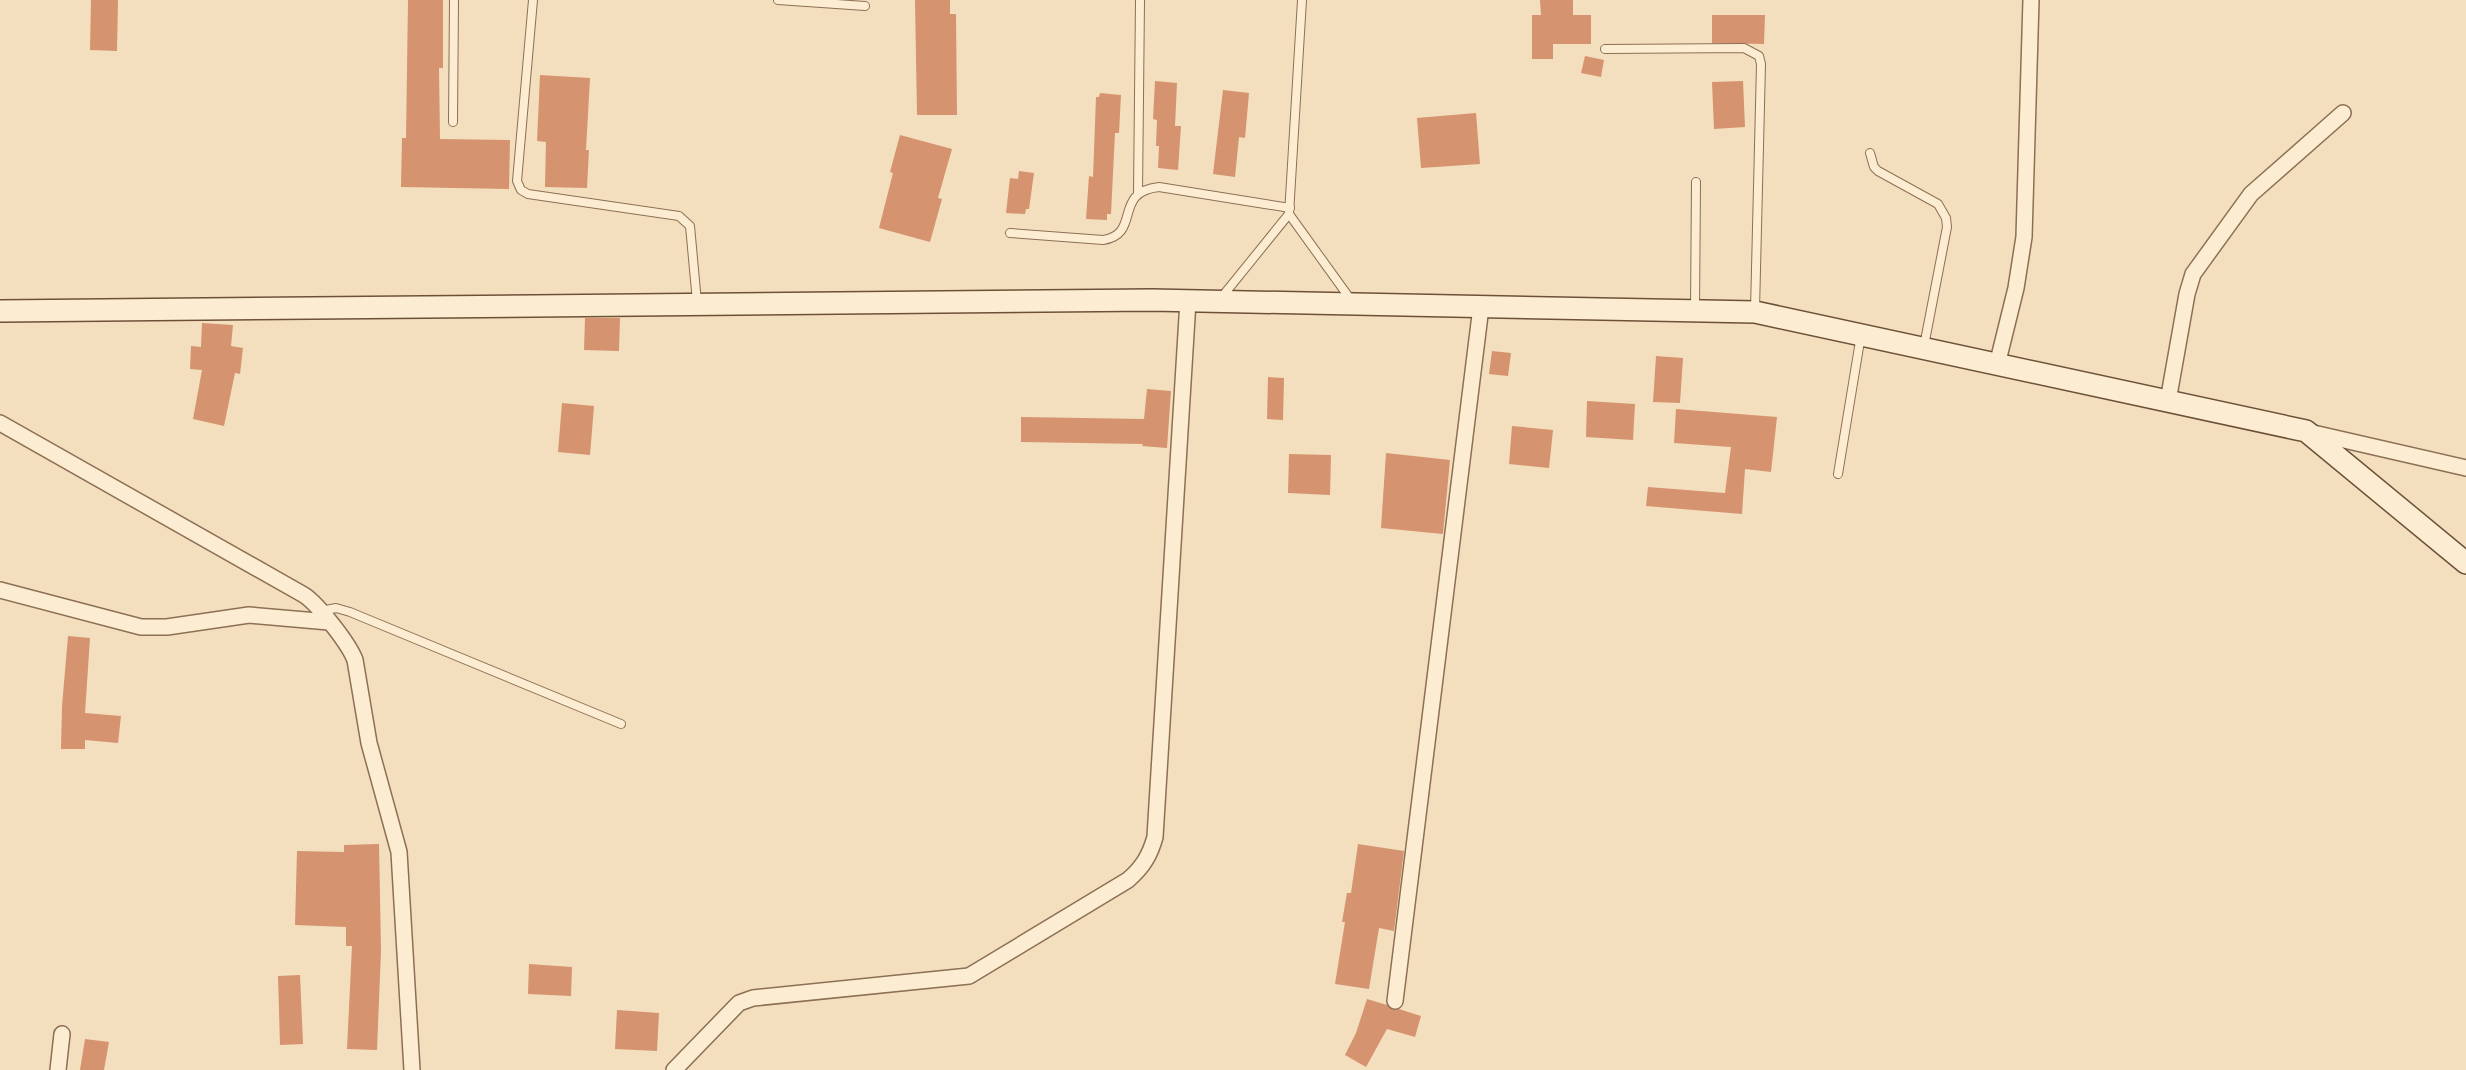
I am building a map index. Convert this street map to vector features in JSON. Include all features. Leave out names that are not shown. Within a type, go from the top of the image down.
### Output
[{"type":"main road","points":[[0,311],[1188,301],[1755,312],[2306,431],[2466,563]]},
{"type":"street","points":[[1998,364],[2016,288],[2024,237],[2031,0]]},
{"type":"street","points":[[2168,402],[2187,294],[2193,274],[2251,194],[2343,113]]},
{"type":"street","points":[[674,1070],[739,1004],[753,998],[969,976],[1112,890],[1140,869],[1150,854],[1155,837],[1188,301]]},
{"type":"street","points":[[1395,1001],[1481,307]]},
{"type":"street","points":[[0,423],[304,595],[350,648],[355,660],[369,744],[399,852],[412,1070]]},
{"type":"street","points":[[2306,431],[2466,468]]},
{"type":"street","points":[[0,590],[141,626],[167,627],[249,615],[324,617]]},
{"type":"street","points":[[58,1070],[62,1034]]},
{"type":"lane","points":[[453,122],[454,0]]},
{"type":"lane","points":[[533,0],[517,181],[520,190],[528,194],[684,218],[690,226],[697,304]]},
{"type":"lane","points":[[778,0],[866,6]]},
{"type":"lane","points":[[1138,194],[1140,0]]},
{"type":"lane","points":[[1218,302],[1290,211],[1302,0]]},
{"type":"lane","points":[[1605,49],[1744,48],[1759,56],[1761,64],[1755,312]]},
{"type":"lane","points":[[1870,152],[1874,167],[1878,171],[1938,204],[1946,218],[1947,227],[1924,349]]},
{"type":"lane","points":[[1695,311],[1696,182]]},
{"type":"lane","points":[[1010,233],[1103,240],[1112,238],[1119,234],[1124,227],[1131,201],[1148,188],[1160,187],[1290,211],[1354,304]]},
{"type":"lane","points":[[1838,474],[1861,335]]},
{"type":"lane","points":[[324,617],[336,608],[350,612],[621,724]]},
{"type":"building","points":[[91,0],[118,0],[117,51],[90,50]]},
{"type":"building","points":[[408,0],[443,0],[443,68],[439,68],[440,139],[510,140],[509,189],[401,187],[402,138],[406,138]]},
{"type":"building","points":[[915,0],[950,0],[950,14],[956,14],[957,115],[917,115]]},
{"type":"building","points":[[1540,0],[1573,0],[1573,15],[1591,15],[1591,44],[1553,44],[1553,59],[1532,59],[1532,15],[1541,15]]},
{"type":"building","points":[[1712,15],[1765,15],[1764,44],[1712,43]]},
{"type":"building","points":[[1585,56],[1604,60],[1601,77],[1581,73]]},
{"type":"building","points":[[540,75],[590,78],[586,150],[589,150],[587,188],[545,187],[546,142],[537,141]]},
{"type":"building","points":[[1155,81],[1177,83],[1175,126],[1181,126],[1178,170],[1158,168],[1159,146],[1156,146],[1157,120],[1153,119]]},
{"type":"building","points":[[1743,81],[1745,127],[1714,129],[1712,82]]},
{"type":"building","points":[[1223,90],[1249,93],[1245,138],[1239,137],[1235,177],[1213,174]]},
{"type":"building","points":[[1100,93],[1121,95],[1119,133],[1115,133],[1111,214],[1107,214],[1107,220],[1086,219],[1089,176],[1093,177],[1096,97],[1099,97]]},
{"type":"building","points":[[1476,113],[1480,164],[1421,168],[1417,118]]},
{"type":"building","points":[[900,135],[952,149],[938,198],[942,199],[930,242],[879,228],[893,173],[890,172]]},
{"type":"building","points":[[1019,171],[1034,173],[1029,209],[1026,209],[1025,214],[1006,213],[1010,178],[1018,179]]},
{"type":"building","points":[[585,318],[620,318],[619,351],[584,350]]},
{"type":"building","points":[[202,323],[233,325],[231,346],[243,348],[240,374],[235,373],[224,426],[193,419],[202,370],[190,369],[191,346],[201,347]]},
{"type":"building","points":[[1492,351],[1511,353],[1508,376],[1489,374]]},
{"type":"building","points":[[1656,356],[1683,358],[1680,403],[1653,402]]},
{"type":"building","points":[[1268,377],[1284,378],[1283,420],[1267,419]]},
{"type":"building","points":[[1147,389],[1171,391],[1167,448],[1142,446],[1143,444],[1021,442],[1021,417],[1144,419]]},
{"type":"building","points":[[1587,401],[1635,404],[1633,440],[1586,437]]},
{"type":"building","points":[[562,403],[594,406],[590,455],[558,452]]},
{"type":"building","points":[[1676,409],[1777,417],[1771,472],[1745,469],[1742,514],[1646,506],[1648,487],[1725,493],[1731,447],[1674,443]]},
{"type":"building","points":[[1512,426],[1553,430],[1549,468],[1509,464]]},
{"type":"building","points":[[1386,453],[1450,460],[1443,534],[1381,528]]},
{"type":"building","points":[[1289,454],[1331,455],[1330,495],[1288,493]]},
{"type":"building","points":[[68,636],[90,638],[85,713],[121,716],[118,743],[85,740],[85,749],[61,749],[62,706]]},
{"type":"building","points":[[379,844],[381,951],[377,1050],[347,1049],[352,946],[346,946],[346,927],[295,925],[297,851],[344,852],[344,845]]},
{"type":"building","points":[[1358,844],[1404,851],[1394,931],[1379,928],[1369,989],[1335,984],[1345,922],[1342,922],[1347,893],[1351,893]]},
{"type":"building","points":[[529,964],[572,967],[571,996],[528,994]]},
{"type":"building","points":[[300,975],[303,1044],[280,1045],[278,976]]},
{"type":"building","points":[[1367,999],[1387,1005],[1393,1010],[1399,1009],[1421,1016],[1415,1037],[1387,1029],[1366,1067],[1345,1055],[1356,1033]]},
{"type":"building","points":[[617,1010],[659,1013],[657,1051],[615,1049]]},
{"type":"building","points":[[85,1039],[109,1042],[104,1070],[80,1070]]}]
